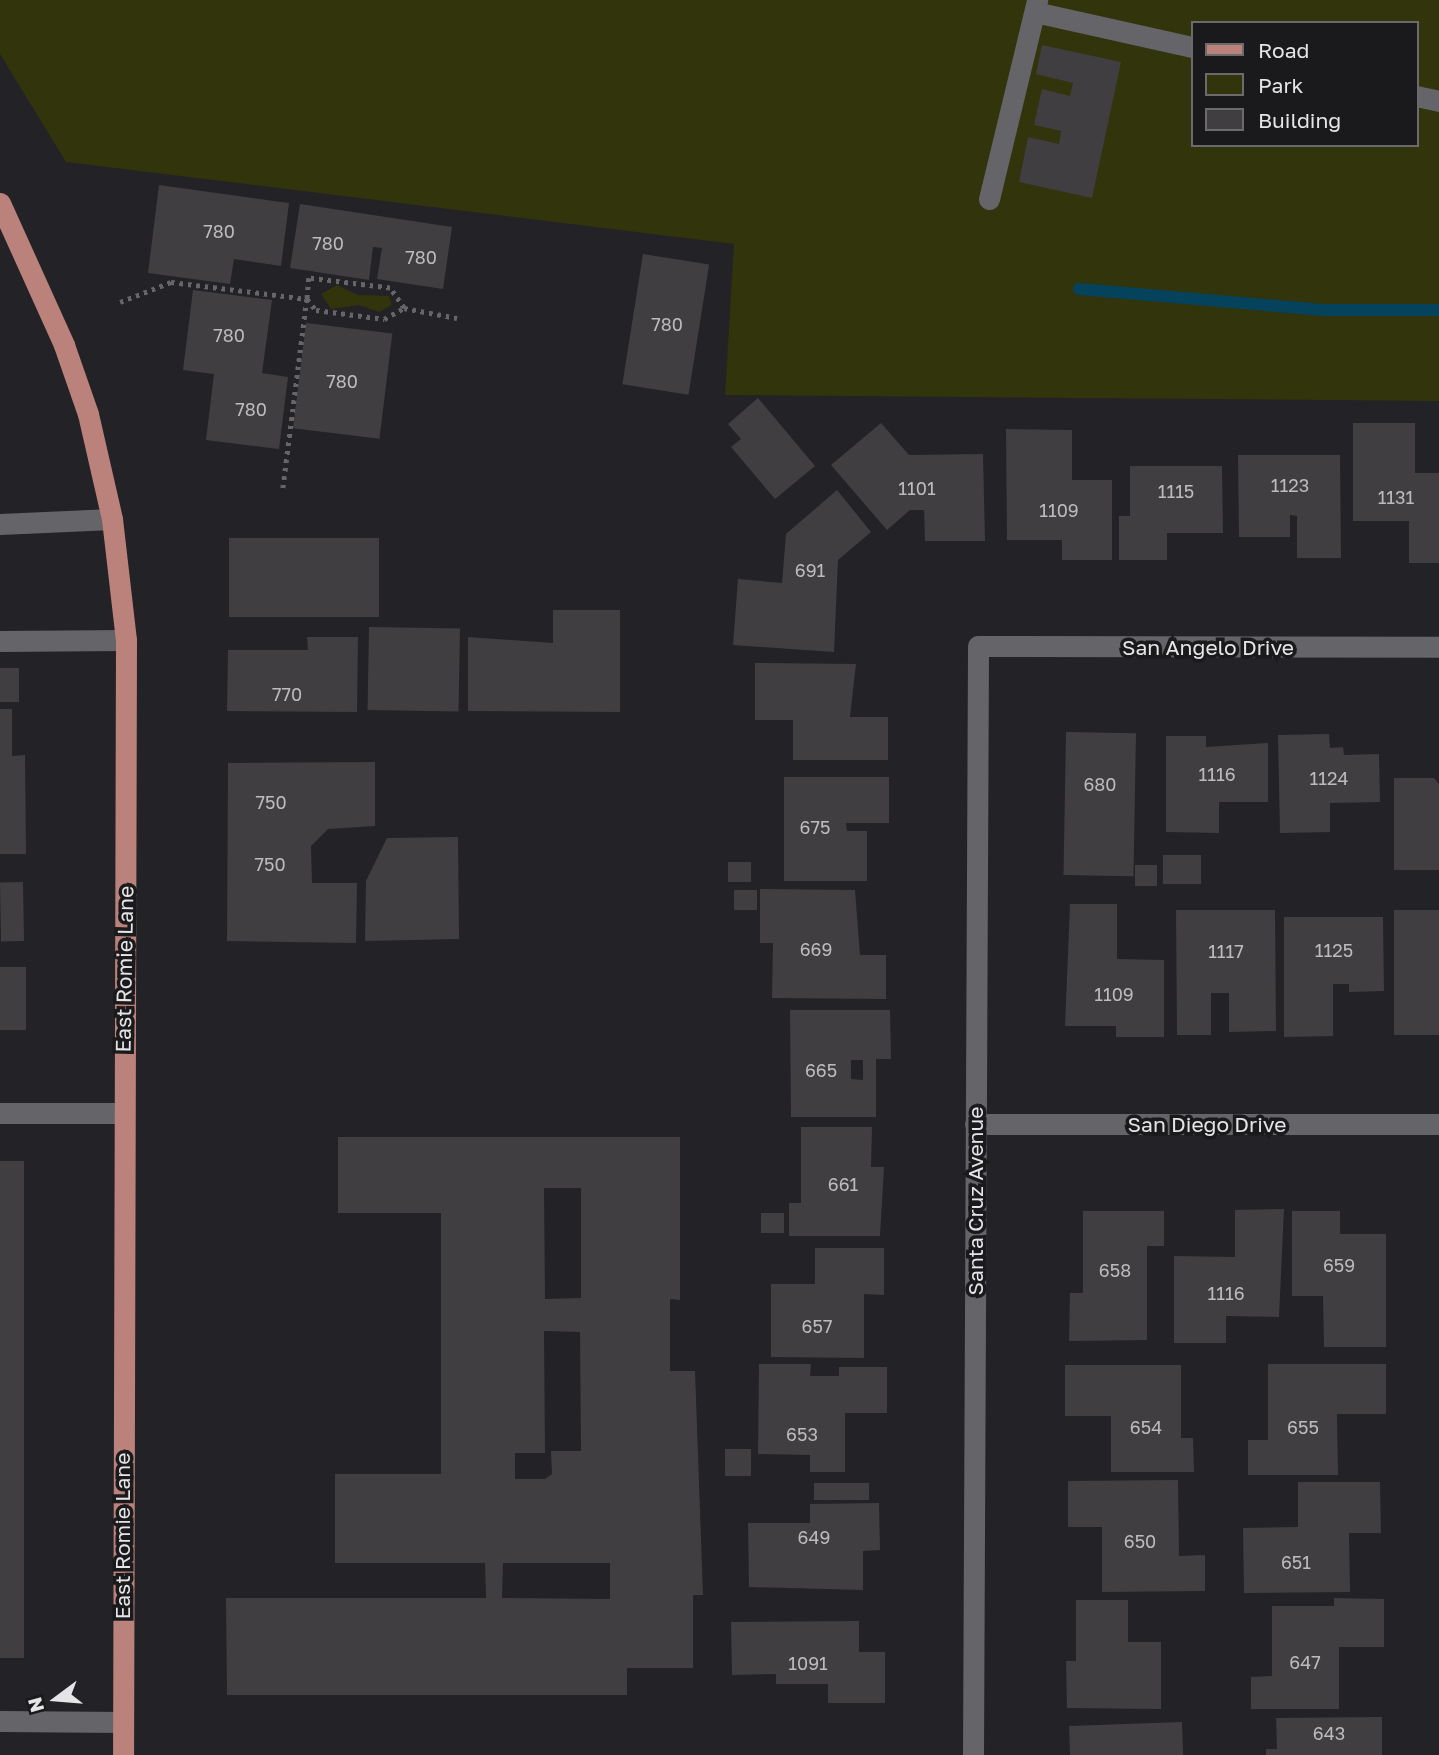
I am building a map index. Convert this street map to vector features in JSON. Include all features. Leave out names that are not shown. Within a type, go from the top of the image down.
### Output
[{"type":"main road","name":"East Romie Lane","points":[[0,203],[64,345],[112,519],[126,640],[122,1113],[123,1755]]},
{"type":"street","points":[[989,200],[1036,6],[1190,46]]},
{"type":"street","points":[[1418,96],[1439,101]]},
{"type":"street","points":[[0,524],[112,519]]},
{"type":"street","points":[[0,641],[126,640]]},
{"type":"street","name":"San Angelo Drive","points":[[978,646],[1439,647]]},
{"type":"street","name":"Santa Cruz Avenue","points":[[972,1755],[978,646]]},
{"type":"street","points":[[0,1113],[122,1113]]},
{"type":"street","name":"San Diego Drive","points":[[975,1124],[1439,1124]]},
{"type":"street","points":[[0,1721],[122,1722]]},
{"type":"path","points":[[284,488],[309,278],[390,288],[404,308]]},
{"type":"path","points":[[120,302],[171,282],[307,299],[316,310],[384,318],[404,308],[457,318]]},
{"type":"green space","points":[[0,0],[1439,0],[1439,401],[725,395],[734,244],[66,162],[0,54]]},
{"type":"green space","points":[[337,285],[358,295],[389,296],[392,305],[379,312],[359,305],[331,309],[321,294]]},
{"type":"building","points":[[1042,45],[1121,62],[1092,198],[1019,182],[1028,137],[1059,144],[1061,131],[1034,125],[1042,89],[1070,96],[1073,83],[1036,74]]},
{"type":"building","points":[[159,185],[289,203],[281,266],[234,259],[230,284],[148,273]]},
{"type":"building","points":[[300,204],[452,227],[443,289],[377,279],[382,248],[373,247],[369,280],[290,268]]},
{"type":"building","points":[[643,254],[709,264],[689,395],[622,384]]},
{"type":"building","points":[[193,290],[272,300],[262,373],[288,377],[279,449],[206,440],[214,374],[183,370]]},
{"type":"building","points":[[306,323],[392,334],[379,439],[293,428]]},
{"type":"building","points":[[758,398],[815,466],[775,499],[731,447],[741,439],[728,424]]},
{"type":"building","points":[[881,423],[909,455],[983,454],[985,541],[925,541],[924,510],[910,510],[887,530],[831,465]]},
{"type":"building","points":[[1353,423],[1415,423],[1415,473],[1439,473],[1439,563],[1409,563],[1409,521],[1353,521]]},
{"type":"building","points":[[1006,429],[1072,430],[1072,480],[1112,480],[1112,560],[1062,560],[1062,540],[1007,540]]},
{"type":"building","points":[[1238,455],[1340,455],[1341,558],[1297,558],[1297,516],[1290,515],[1290,537],[1239,537]]},
{"type":"building","points":[[1130,466],[1222,466],[1223,533],[1167,533],[1167,560],[1119,560],[1119,516],[1130,516]]},
{"type":"building","points":[[837,490],[871,532],[838,560],[834,652],[733,645],[738,579],[782,583],[786,534]]},
{"type":"building","points":[[229,538],[379,538],[379,617],[229,617]]},
{"type":"building","points":[[553,610],[620,610],[620,712],[468,711],[468,637],[553,643]]},
{"type":"building","points":[[369,627],[460,629],[459,712],[368,710]]},
{"type":"building","points":[[307,637],[358,637],[357,712],[227,711],[228,650],[308,650]]},
{"type":"building","points":[[755,663],[856,664],[850,717],[888,717],[888,760],[793,760],[793,720],[755,720]]},
{"type":"building","points":[[0,668],[19,668],[19,702],[0,702]]},
{"type":"building","points":[[0,709],[12,709],[12,756],[25,755],[26,854],[0,854]]},
{"type":"building","points":[[1066,732],[1136,733],[1133,876],[1064,875]]},
{"type":"building","points":[[1329,734],[1330,748],[1343,747],[1344,755],[1379,754],[1380,802],[1330,803],[1330,832],[1280,833],[1278,735]]},
{"type":"building","points":[[1166,736],[1206,736],[1206,747],[1268,743],[1268,802],[1219,802],[1219,833],[1166,832]]},
{"type":"building","points":[[375,762],[375,826],[328,829],[311,846],[312,883],[357,883],[356,943],[227,941],[228,763]]},
{"type":"building","points":[[784,777],[889,777],[889,823],[846,823],[847,831],[867,831],[867,881],[784,881]]},
{"type":"building","points":[[1394,778],[1434,778],[1439,784],[1439,870],[1394,870]]},
{"type":"building","points":[[458,837],[459,939],[365,941],[366,881],[387,838]]},
{"type":"building","points":[[1163,855],[1201,855],[1201,884],[1163,884]]},
{"type":"building","points":[[728,862],[751,862],[751,882],[728,882]]},
{"type":"building","points":[[1135,865],[1157,865],[1157,886],[1135,886]]},
{"type":"building","points":[[0,882],[23,882],[24,941],[1,941]]},
{"type":"building","points":[[760,889],[855,890],[860,955],[886,955],[886,999],[772,998],[773,943],[760,943]]},
{"type":"building","points":[[734,890],[757,890],[757,910],[734,910]]},
{"type":"building","points":[[1070,904],[1117,904],[1117,959],[1164,960],[1164,1037],[1116,1037],[1116,1026],[1065,1026]]},
{"type":"building","points":[[1176,910],[1275,910],[1276,1031],[1229,1032],[1229,993],[1211,993],[1211,1035],[1177,1035]]},
{"type":"building","points":[[1394,910],[1439,910],[1439,1035],[1394,1035]]},
{"type":"building","points":[[1284,917],[1383,917],[1384,991],[1349,992],[1349,984],[1333,984],[1333,1036],[1284,1037]]},
{"type":"building","points":[[0,967],[26,967],[26,1030],[0,1030]]},
{"type":"building","points":[[790,1010],[890,1010],[891,1059],[876,1059],[876,1117],[791,1117]],"holes":[[[851,1060],[863,1060],[863,1080],[851,1079]]]},
{"type":"building","points":[[801,1127],[872,1127],[871,1167],[884,1167],[880,1236],[789,1236],[789,1203],[801,1203]]},
{"type":"building","points":[[338,1137],[680,1137],[680,1300],[670,1299],[670,1371],[695,1371],[703,1595],[693,1595],[693,1668],[627,1668],[627,1695],[227,1695],[226,1598],[486,1598],[485,1563],[335,1563],[335,1474],[441,1474],[441,1213],[338,1213]],"holes":[[[544,1188],[581,1188],[581,1298],[545,1299]],[[544,1331],[580,1332],[581,1451],[551,1451],[552,1474],[545,1479],[515,1479],[515,1453],[545,1453]],[[503,1563],[610,1563],[610,1599],[502,1598]]]},
{"type":"building","points":[[0,1161],[24,1161],[24,1658],[0,1658]]},
{"type":"building","points":[[1284,1209],[1279,1317],[1226,1316],[1226,1343],[1174,1343],[1174,1256],[1235,1257],[1235,1210]]},
{"type":"building","points":[[1083,1211],[1164,1211],[1164,1246],[1147,1246],[1147,1340],[1069,1341],[1070,1293],[1083,1293]]},
{"type":"building","points":[[1292,1211],[1340,1211],[1340,1234],[1386,1234],[1386,1347],[1324,1347],[1323,1296],[1292,1296]]},
{"type":"building","points":[[761,1213],[784,1213],[784,1233],[761,1233]]},
{"type":"building","points":[[815,1248],[884,1248],[884,1295],[864,1294],[864,1358],[771,1357],[771,1284],[815,1284]]},
{"type":"building","points":[[759,1364],[811,1364],[810,1376],[839,1376],[839,1367],[887,1367],[887,1413],[845,1413],[845,1472],[810,1472],[810,1455],[758,1454]]},
{"type":"building","points":[[1268,1364],[1386,1364],[1386,1414],[1337,1414],[1338,1475],[1248,1475],[1248,1440],[1268,1440]]},
{"type":"building","points":[[1065,1365],[1181,1365],[1181,1438],[1193,1438],[1194,1472],[1111,1472],[1111,1416],[1065,1416]]},
{"type":"building","points":[[725,1449],[751,1449],[751,1476],[725,1476]]},
{"type":"building","points":[[1178,1480],[1179,1556],[1205,1555],[1205,1591],[1102,1592],[1102,1527],[1068,1527],[1068,1481]]},
{"type":"building","points":[[1298,1482],[1380,1482],[1381,1533],[1349,1533],[1350,1592],[1244,1593],[1243,1528],[1298,1527]]},
{"type":"building","points":[[814,1483],[869,1483],[869,1500],[814,1500]]},
{"type":"building","points":[[879,1503],[880,1550],[863,1551],[863,1590],[749,1587],[748,1523],[810,1523],[810,1504]]},
{"type":"building","points":[[1334,1598],[1384,1599],[1384,1647],[1339,1647],[1339,1709],[1251,1709],[1251,1677],[1272,1676],[1272,1606],[1334,1606]]},
{"type":"building","points":[[1076,1600],[1128,1600],[1128,1642],[1161,1642],[1161,1709],[1067,1708],[1066,1661],[1076,1661]]},
{"type":"building","points":[[859,1621],[859,1652],[885,1652],[885,1703],[828,1703],[828,1684],[776,1684],[776,1674],[732,1675],[731,1622]]},
{"type":"building","points":[[1382,1717],[1382,1755],[1266,1755],[1266,1749],[1277,1749],[1276,1718]]},
{"type":"building","points":[[1182,1722],[1183,1755],[1070,1755],[1069,1726]]},
{"type":"waterway","points":[[1079,289],[1326,310],[1439,310]]}]
